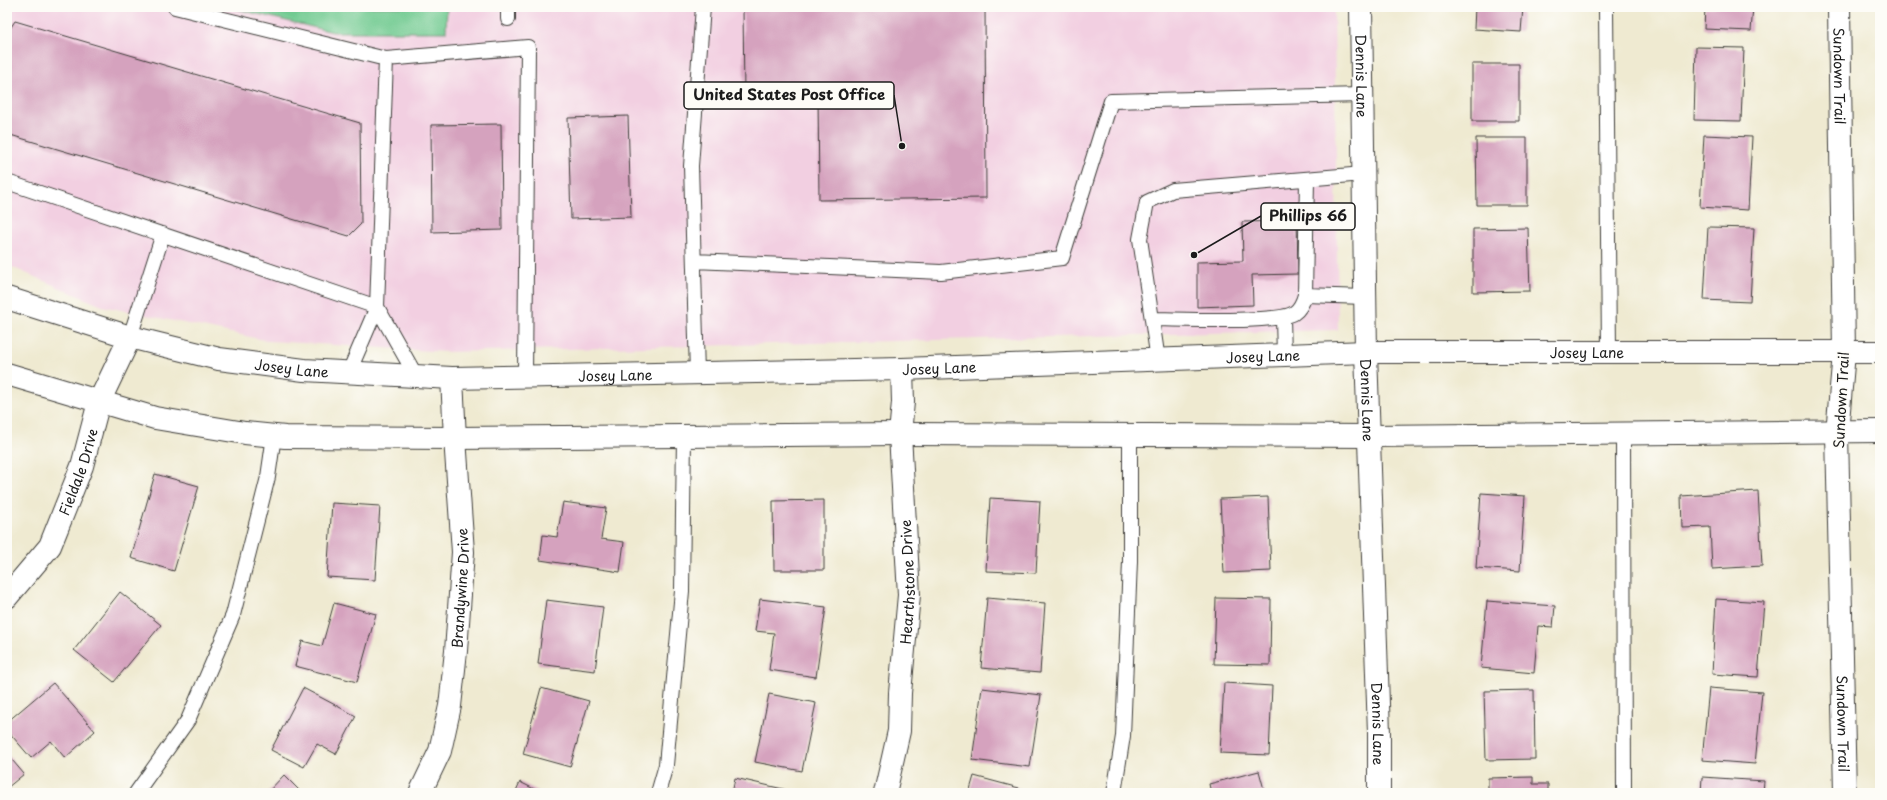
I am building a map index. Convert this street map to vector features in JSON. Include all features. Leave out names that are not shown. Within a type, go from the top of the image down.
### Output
[{"type":"main road","name":"Dennis Lane","points":[[1361,7],[1366,352],[1379,732],[1379,793]]},
{"type":"main road","name":"Sundown Trail","points":[[1839,7],[1844,353],[1837,433],[1845,793]]},
{"type":"main road","name":"Josey Lane","points":[[7,298],[130,337],[219,359],[304,370],[452,378],[902,369],[1366,352],[1880,352]]},
{"type":"main road","name":"Fieldale Drive","points":[[7,597],[50,546],[82,466],[99,402],[130,337]]},
{"type":"main road","name":"Hearthstone Drive","points":[[885,793],[899,731],[900,693],[908,595],[900,434],[903,402],[902,369]]},
{"type":"main road","points":[[7,374],[155,418],[245,433],[274,436],[455,438],[900,434],[1370,436],[1837,433],[1880,431]]},
{"type":"main road","name":"Brandywine Drive","points":[[420,793],[440,751],[450,706],[456,652],[463,552],[452,378]]},
{"type":"lane","points":[[176,7],[386,59],[528,47],[525,376]]},
{"type":"lane","points":[[697,373],[691,166],[703,7]]},
{"type":"lane","points":[[1606,7],[1609,352]]},
{"type":"lane","points":[[349,372],[377,306],[386,59]]},
{"type":"lane","points":[[694,261],[941,272],[1062,258],[1111,101],[1363,95]]},
{"type":"lane","points":[[1158,360],[1140,239],[1147,202],[1172,190],[1364,174]]},
{"type":"lane","points":[[1152,319],[1225,320],[1283,318],[1295,313],[1302,305],[1305,295],[1307,179]]},
{"type":"lane","points":[[7,182],[377,306],[416,376]]},
{"type":"lane","points":[[130,337],[163,234]]},
{"type":"lane","points":[[1305,295],[1365,298]]},
{"type":"lane","points":[[1283,318],[1284,355]]},
{"type":"lane","points":[[1623,434],[1624,793]]},
{"type":"lane","points":[[136,793],[188,720],[233,615],[268,478],[274,436]]},
{"type":"lane","points":[[658,793],[666,765],[682,592],[684,436]]},
{"type":"lane","points":[[1114,793],[1123,736],[1130,561],[1130,436]]},
{"type":"shaded area","points":[[7,7],[228,7],[333,32],[446,32],[447,7],[1334,7],[1338,330],[447,352],[269,341],[102,306],[7,265]]},
{"type":"green space","points":[[228,7],[447,7],[446,32],[333,32]]},
{"type":"building","points":[[743,7],[985,7],[986,198],[819,200],[818,94],[744,95]]},
{"type":"building","points":[[1475,7],[1523,7],[1521,32],[1474,29]]},
{"type":"building","points":[[1705,7],[1753,7],[1751,31],[1704,29]]},
{"type":"building","points":[[15,21],[360,123],[361,224],[349,236],[7,134],[7,33]]},
{"type":"building","points":[[1696,47],[1744,48],[1741,121],[1694,120]]},
{"type":"building","points":[[1472,64],[1519,64],[1519,121],[1472,121]]},
{"type":"building","points":[[628,116],[631,217],[571,219],[568,118]]},
{"type":"building","points":[[501,124],[502,230],[432,232],[431,125]]},
{"type":"building","points":[[1704,135],[1752,137],[1748,210],[1700,207]]},
{"type":"building","points":[[1476,138],[1527,138],[1527,205],[1477,205]]},
{"type":"building","points":[[1297,221],[1298,274],[1252,275],[1253,305],[1197,307],[1197,262],[1243,261],[1242,222]]},
{"type":"building","points":[[1708,227],[1754,228],[1750,302],[1704,300]]},
{"type":"building","points":[[1528,228],[1530,291],[1473,292],[1473,229]]},
{"type":"building","points":[[155,474],[199,486],[174,571],[131,558]]},
{"type":"building","points":[[1758,491],[1762,566],[1712,569],[1710,527],[1682,528],[1681,496]]},
{"type":"building","points":[[1481,493],[1525,496],[1520,571],[1476,568]]},
{"type":"building","points":[[1268,497],[1271,571],[1224,573],[1220,499]]},
{"type":"building","points":[[990,498],[1040,501],[1036,573],[986,571]]},
{"type":"building","points":[[824,500],[824,570],[774,570],[773,501]]},
{"type":"building","points":[[563,502],[606,508],[601,539],[624,542],[620,572],[540,560],[543,535],[557,537]]},
{"type":"building","points":[[332,503],[380,506],[375,580],[327,577]]},
{"type":"building","points":[[120,592],[161,625],[114,682],[74,650]]},
{"type":"building","points":[[987,598],[1045,603],[1040,673],[981,668]]},
{"type":"building","points":[[1216,598],[1271,599],[1270,665],[1214,664]]},
{"type":"building","points":[[760,599],[826,607],[816,677],[769,670],[774,633],[755,631]]},
{"type":"building","points":[[1716,599],[1764,602],[1758,677],[1712,674]]},
{"type":"building","points":[[546,600],[603,607],[595,671],[538,664]]},
{"type":"building","points":[[1487,601],[1555,606],[1553,627],[1538,626],[1534,673],[1481,668]]},
{"type":"building","points":[[334,603],[376,614],[357,682],[295,666],[302,641],[322,646]]},
{"type":"building","points":[[53,683],[95,731],[65,758],[51,741],[31,758],[7,730],[7,722]]},
{"type":"building","points":[[1224,683],[1272,686],[1269,755],[1220,753]]},
{"type":"building","points":[[303,688],[356,716],[336,754],[317,744],[304,767],[271,750]]},
{"type":"building","points":[[541,688],[589,701],[570,767],[523,754]]},
{"type":"building","points":[[982,688],[1041,695],[1030,767],[972,760]]},
{"type":"building","points":[[1709,688],[1762,692],[1755,764],[1702,760]]},
{"type":"building","points":[[1534,690],[1535,759],[1486,760],[1484,691]]},
{"type":"building","points":[[769,694],[816,703],[802,771],[755,762]]},
{"type":"building","points":[[7,754],[24,774],[7,788]]},
{"type":"building","points":[[1259,771],[1265,793],[1211,793],[1209,784]]},
{"type":"building","points":[[284,775],[302,793],[267,793]]},
{"type":"building","points":[[974,776],[1019,788],[1018,793],[969,793]]},
{"type":"building","points":[[1533,777],[1533,784],[1548,784],[1548,793],[1488,793],[1488,778]]},
{"type":"building","points":[[1702,777],[1764,781],[1763,793],[1701,793]]},
{"type":"building","points":[[735,778],[796,792],[796,793],[732,793]]},
{"type":"building","points":[[520,782],[542,793],[515,793]]},
{"type":"place","name":"United States Post Office","points":[[902,146]]},
{"type":"place","name":"Phillips 66","points":[[1194,255]]}]
